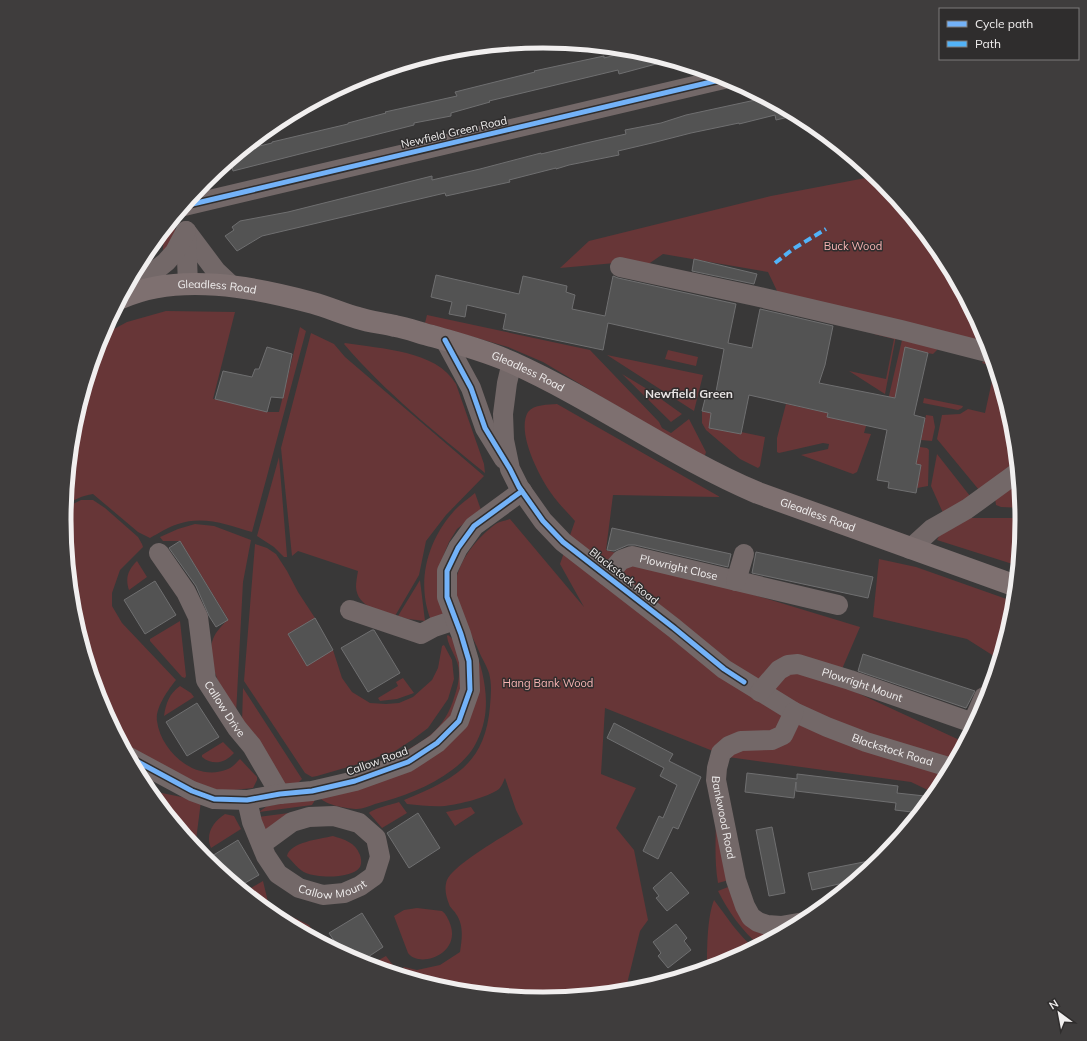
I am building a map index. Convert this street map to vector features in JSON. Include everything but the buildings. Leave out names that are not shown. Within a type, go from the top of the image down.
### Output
[{"type":"main road","name":"Gleadless Road","points":[[129,295],[153,287],[188,284],[233,287],[272,293],[308,302],[360,319],[396,326],[492,354],[512,362],[566,389],[723,478],[758,493],[1012,584]]},
{"type":"street","name":"Newfield Green Road","points":[[191,205],[716,81]]},
{"type":"street","points":[[185,213],[188,284]]},
{"type":"street","points":[[186,231],[216,271],[233,287]]},
{"type":"street","points":[[131,290],[166,262],[175,252],[186,231]]},
{"type":"street","points":[[620,267],[755,296],[984,351]]},
{"type":"street","points":[[445,340],[471,388],[485,428],[510,469]]},
{"type":"street","name":"Blackstock Road","points":[[512,362],[507,383],[504,414],[504,440],[510,469],[543,521],[563,542],[674,628],[724,669],[794,712],[866,742],[947,766]]},
{"type":"street","points":[[910,549],[932,529],[967,508],[1014,475]]},
{"type":"street","name":"Callow Road","points":[[137,761],[192,791],[214,799],[247,800],[280,794],[312,791],[355,781],[408,762],[437,743],[458,721],[470,690],[468,661],[461,634],[447,597],[447,571],[458,548],[474,526],[522,490]]},
{"type":"street","name":"Callow Drive","points":[[159,553],[186,592],[198,617],[206,680],[237,728],[252,746],[280,794]]},
{"type":"street","points":[[736,581],[744,554]]},
{"type":"street","name":"Plowright Close","points":[[607,576],[621,560],[632,556],[838,605]]},
{"type":"street","points":[[350,610],[421,634],[434,627],[456,620]]},
{"type":"street","name":"Plowright Mount","points":[[760,692],[779,670],[788,665],[798,664],[850,680],[970,722]]},
{"type":"street","name":"Bankwood Road","points":[[788,925],[781,926],[758,922],[751,917],[745,906],[736,880],[716,780],[717,768],[721,753],[729,746],[742,741],[772,740],[783,735],[794,712]]},
{"type":"street","name":"Callow Mount","points":[[247,800],[252,822],[266,856],[278,874],[299,888],[323,895],[344,893],[360,886],[374,876],[380,857],[376,838],[358,823],[334,816],[309,817],[292,822],[262,844]]},
{"type":"green space","name":"Buck Wood","points":[[869,177],[899,209],[936,258],[953,284],[981,343],[778,293],[768,272],[663,254],[644,267],[626,262],[560,268],[589,241],[771,196]]},
{"type":"green space","points":[[175,225],[175,237],[168,252],[163,250],[163,241]]},
{"type":"green space","points":[[166,311],[235,312],[213,399],[267,412],[279,412],[300,327],[306,331],[252,532],[216,522],[197,520],[174,525],[150,538],[138,532],[93,494],[72,501],[75,459],[87,398],[96,369],[111,330],[127,322]]},
{"type":"green space","points":[[427,315],[590,350],[659,422],[662,428],[671,433],[689,419],[706,452],[705,455],[701,456],[543,362],[508,347],[425,323]]},
{"type":"green space","points":[[311,333],[334,344],[345,357],[484,476],[446,515],[426,541],[419,575],[395,616],[376,610],[365,604],[360,599],[357,594],[356,587],[358,571],[298,551],[292,556],[281,448]]},
{"type":"green space","points":[[874,333],[896,336],[885,394],[849,371],[886,379],[894,339]]},
{"type":"green space","points":[[902,340],[936,348],[937,350],[933,354],[906,349],[894,402],[888,400]]},
{"type":"green space","points":[[344,344],[406,353],[435,364],[447,373],[456,384],[484,464],[485,473],[376,379]]},
{"type":"green space","points":[[668,350],[698,357],[696,366],[665,359]]},
{"type":"green space","points":[[607,355],[703,375],[694,411]]},
{"type":"green space","points":[[987,359],[990,365],[982,363],[984,360]]},
{"type":"green space","points":[[622,374],[647,389],[682,414],[671,422]]},
{"type":"green space","points":[[993,376],[1007,428],[1013,466],[979,490],[937,439],[942,415],[960,414],[968,409],[985,413]]},
{"type":"green space","points":[[873,393],[881,400],[866,426],[864,433],[871,434],[857,472],[853,474],[801,455],[828,449],[829,444],[823,443],[779,453],[777,452],[777,438],[786,404],[828,413],[866,425]]},
{"type":"green space","points":[[924,398],[963,406],[958,410],[923,403]]},
{"type":"green space","name":"Hang Bank Wood","points":[[557,404],[720,497],[613,495],[606,550],[860,627],[836,683],[961,741],[953,757],[930,791],[911,782],[728,757],[605,708],[601,774],[636,788],[616,828],[634,850],[648,920],[640,931],[627,986],[574,992],[544,993],[482,989],[451,984],[400,970],[404,967],[417,970],[440,965],[460,952],[462,937],[461,927],[459,918],[450,907],[447,898],[447,880],[459,866],[493,842],[523,824],[516,810],[505,778],[500,788],[494,792],[480,798],[458,804],[426,806],[407,804],[404,800],[438,785],[452,777],[464,767],[474,756],[481,743],[487,726],[491,694],[491,681],[489,673],[456,604],[456,582],[463,560],[485,533],[495,525],[510,519],[584,607],[560,564],[575,521],[554,497],[546,485],[530,454],[527,442],[525,421],[528,412],[531,409],[541,405]]},
{"type":"green space","points":[[702,411],[711,413],[709,428],[765,437],[760,466],[758,468],[740,459],[706,430],[702,423]]},
{"type":"green space","points":[[926,415],[933,416],[935,427],[932,441],[921,440]]},
{"type":"green space","points":[[920,447],[927,448],[929,450],[928,486],[917,488],[921,465],[916,464]]},
{"type":"green space","points":[[937,454],[970,496],[943,513],[931,486]]},
{"type":"green space","points":[[279,457],[287,557],[284,557],[274,547],[257,536]]},
{"type":"green space","points":[[1014,483],[1016,508],[1001,507],[996,505],[995,498]]},
{"type":"green space","points":[[475,493],[481,510],[457,529],[449,542],[441,563],[443,613],[441,619],[433,625],[425,595],[424,580],[430,550],[444,523],[456,508]]},
{"type":"green space","points":[[81,500],[93,500],[105,508],[138,537],[142,544],[143,547],[120,570],[112,593],[112,606],[122,623],[176,680],[163,699],[157,716],[160,733],[165,744],[182,762],[204,772],[216,772],[228,769],[240,759],[257,777],[253,788],[206,790],[148,763],[129,748],[107,701],[87,643],[75,582],[72,551],[72,505]]},
{"type":"green space","points":[[964,518],[1016,518],[1014,564],[937,540],[941,532]]},
{"type":"green space","points":[[195,524],[214,526],[251,540],[243,582],[236,714],[217,678],[211,658],[211,648],[214,636],[228,619],[180,541],[163,541],[160,537],[178,529]]},
{"type":"green space","points":[[255,544],[267,548],[276,554],[315,618],[288,634],[307,665],[333,650],[342,678],[352,692],[370,703],[399,703],[413,697],[432,680],[438,668],[442,646],[444,645],[452,660],[454,679],[448,699],[428,728],[395,751],[317,776],[312,777],[305,773],[244,681]]},
{"type":"green space","points":[[879,559],[916,567],[1009,600],[996,657],[967,639],[873,617]]},
{"type":"green space","points":[[137,561],[147,577],[129,590],[127,582],[128,574]]},
{"type":"green space","points":[[420,580],[425,621],[398,616]]},
{"type":"green space","points":[[180,621],[185,678],[182,677],[150,641],[150,639]]},
{"type":"green space","points":[[448,635],[455,641],[463,668],[459,704],[442,730],[412,751],[387,761],[427,738],[442,723],[448,713],[456,691],[459,668],[449,645]]},
{"type":"green space","points":[[473,644],[481,667],[486,692],[485,717],[482,729],[475,745],[463,761],[434,782],[405,795],[364,808],[353,809],[337,806],[327,803],[320,798],[452,739]]},
{"type":"green space","points":[[403,678],[414,693],[397,699],[380,701],[378,698],[398,686],[396,682]]},
{"type":"green space","points":[[180,686],[191,693],[194,697],[164,716],[169,699],[173,692]]},
{"type":"green space","points":[[243,688],[302,779],[298,783],[283,784],[242,723]]},
{"type":"green space","points":[[223,742],[234,753],[227,759],[219,762],[210,762],[202,757],[202,755]]},
{"type":"green space","points":[[158,792],[201,801],[196,841]]},
{"type":"green space","points":[[315,798],[312,805],[259,812],[267,806]]},
{"type":"green space","points":[[399,802],[407,813],[382,828],[369,813],[378,808]]},
{"type":"green space","points":[[471,807],[475,813],[455,826],[446,812]]},
{"type":"green space","points":[[716,812],[729,880],[718,883],[716,857]]},
{"type":"green space","points":[[289,813],[267,830],[261,827],[258,817]]},
{"type":"green space","points":[[225,814],[234,816],[241,829],[211,848],[209,838],[211,829]]},
{"type":"green space","points":[[333,836],[349,842],[358,851],[361,858],[361,864],[356,871],[350,874],[334,876],[311,875],[301,870],[287,856],[289,851],[299,844]]},
{"type":"green space","points":[[263,881],[269,904],[256,895],[249,889]]},
{"type":"green space","points":[[728,887],[732,896],[783,928],[756,942],[741,927],[718,891]]},
{"type":"green space","points":[[714,900],[738,932],[750,945],[707,963],[707,943]]},
{"type":"green space","points":[[417,908],[442,911],[449,921],[452,933],[446,950],[430,959],[414,958],[408,953],[394,916],[404,910]]},
{"type":"green space","points":[[277,910],[309,925],[315,934],[307,930]]},
{"type":"green space","points":[[386,956],[395,968],[392,968],[376,962]]},
{"type":"marked path","points":[[775,263],[793,249],[826,229]]},
{"type":"cycle path","points":[[193,204],[716,81]]},
{"type":"cycle path","points":[[445,340],[471,388],[485,428],[519,487],[543,521],[563,542],[674,628],[724,669],[744,682]]},
{"type":"cycle path","points":[[137,761],[192,791],[214,799],[247,800],[280,794],[312,791],[355,781],[408,762],[437,743],[459,721],[470,690],[469,661],[461,634],[447,597],[447,571],[458,548],[474,526],[522,491]]},
{"type":"district","name":"Newfield Green","points":[[689,393]]}]
